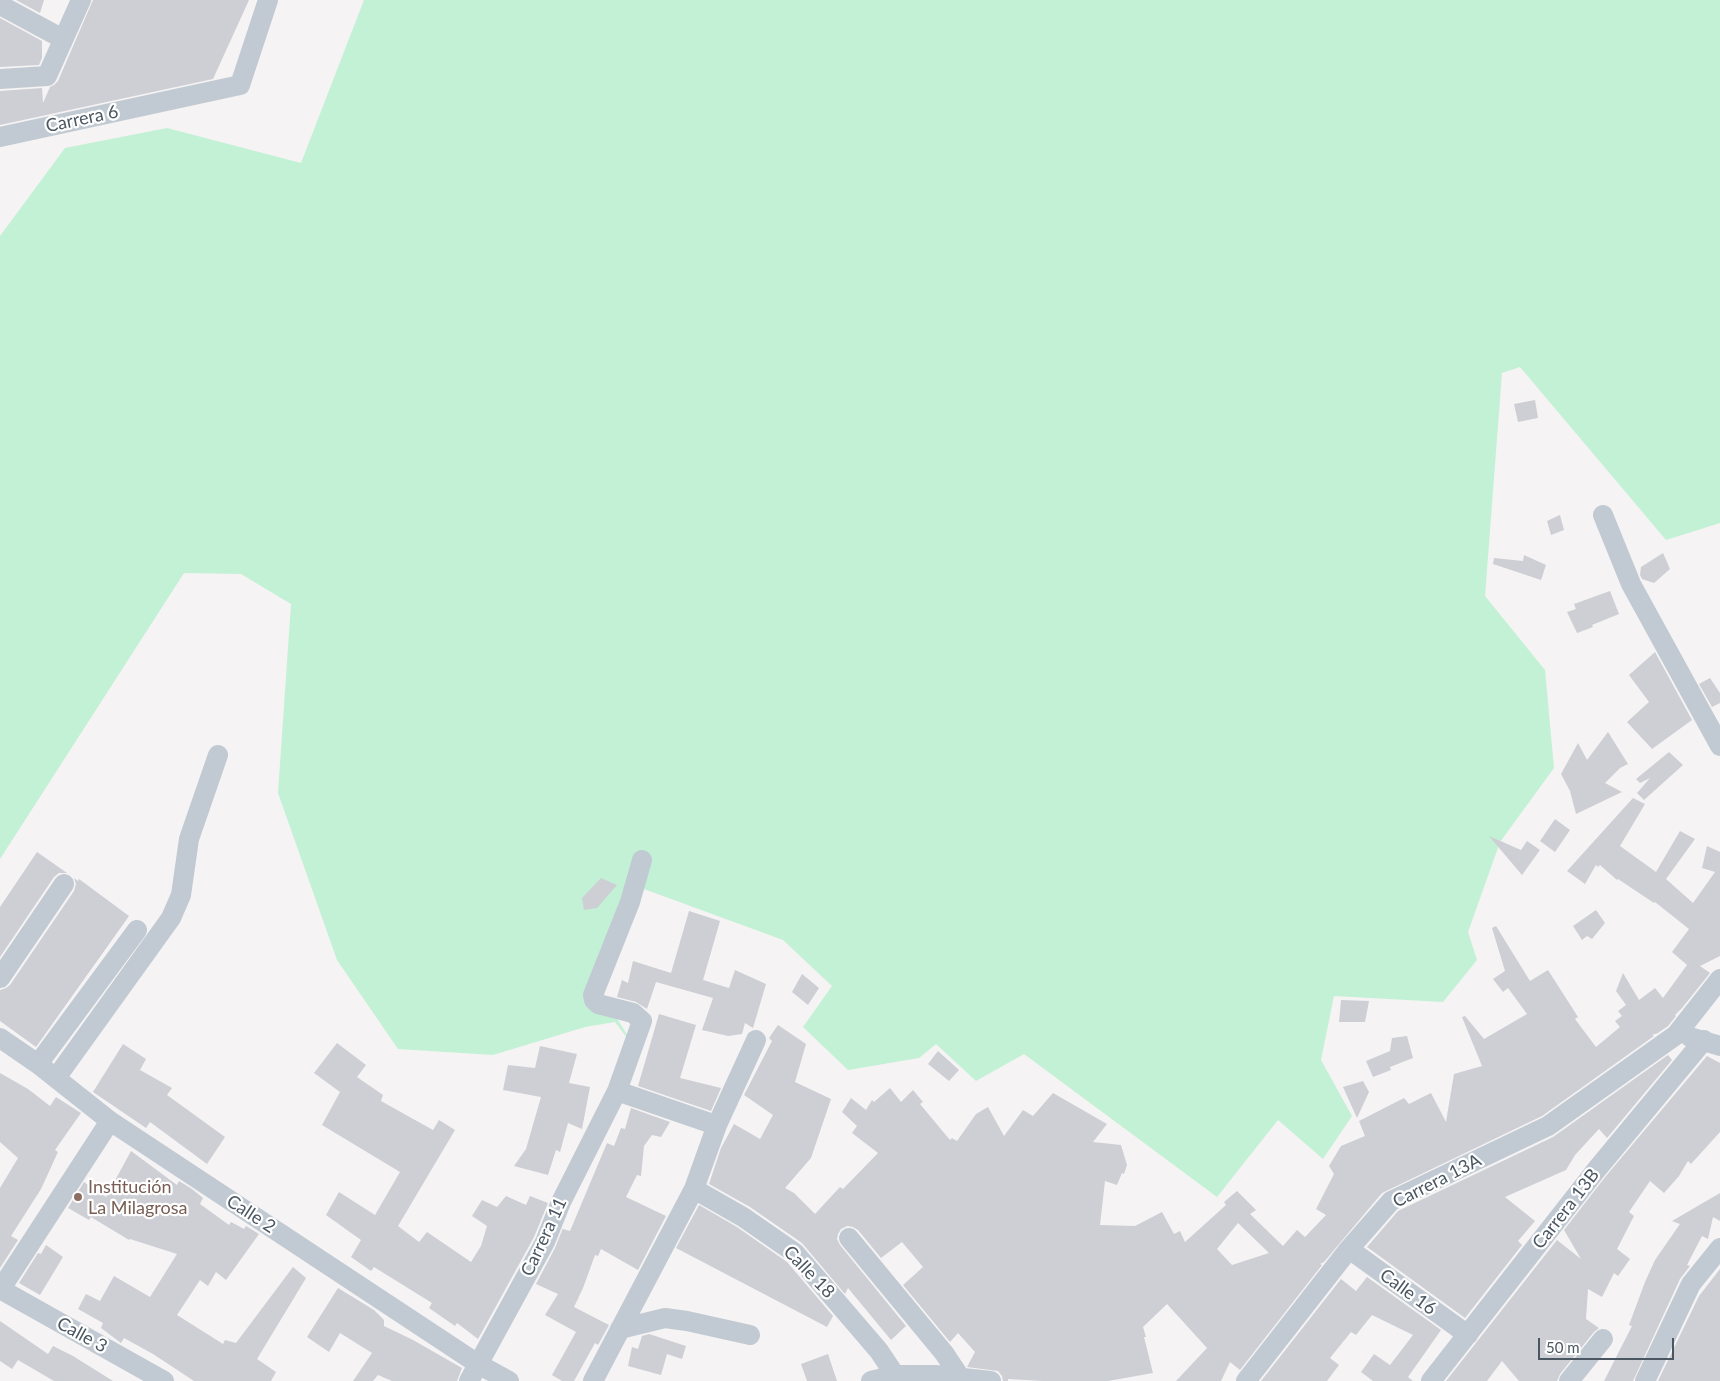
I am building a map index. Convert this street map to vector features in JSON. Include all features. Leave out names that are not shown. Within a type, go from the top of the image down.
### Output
[{"type":"street","points":[[0,79],[47,76],[81,0]]},
{"type":"street","name":"Carrera 6","points":[[0,137],[240,85],[268,0]]},
{"type":"street","points":[[0,5],[64,39]]},
{"type":"street","points":[[1603,516],[1631,584],[1720,746]]},
{"type":"street","points":[[56,1078],[171,918],[181,896],[189,840],[218,755]]},
{"type":"street","name":"Carrera 11","points":[[474,1373],[544,1242],[561,1202],[617,1091],[642,1021],[633,1012],[598,1004],[594,1000],[593,995],[630,902],[642,860]]},
{"type":"street","points":[[0,978],[64,884]]},
{"type":"street","points":[[38,1064],[136,930]]},
{"type":"street","name":"Carrera 13A","points":[[1246,1381],[1349,1249],[1391,1201],[1548,1126],[1676,1034],[1720,979]]},
{"type":"street","points":[[1676,1034],[1712,1043]]},
{"type":"street","name":"Calle 2","points":[[0,1038],[38,1064],[110,1121],[474,1373],[509,1381]]},
{"type":"street","points":[[592,1381],[694,1189],[717,1126],[756,1040]]},
{"type":"street","name":"Carrera 13B","points":[[1431,1381],[1598,1169],[1712,1043]]},
{"type":"street","points":[[617,1091],[707,1122]]},
{"type":"street","points":[[0,1290],[110,1121]]},
{"type":"street","name":"Calle 18","points":[[694,1189],[743,1217],[795,1253],[879,1351],[898,1378]]},
{"type":"street","points":[[849,1238],[944,1353],[960,1377]]},
{"type":"street","points":[[1645,1381],[1692,1284],[1720,1248]]},
{"type":"street","name":"Calle 16","points":[[1349,1249],[1468,1335]]},
{"type":"street","name":"Calle 3","points":[[0,1290],[164,1381]]},
{"type":"street","points":[[620,1329],[666,1318],[750,1336]]},
{"type":"street","points":[[1569,1381],[1603,1339]]},
{"type":"street","points":[[871,1381],[935,1375],[991,1381]]},
{"type":"green space","points":[[364,0],[1720,0],[1720,523],[1666,540],[1520,367],[1502,373],[1485,596],[1545,670],[1554,768],[1500,842],[1468,932],[1477,960],[1443,1002],[1334,996],[1321,1060],[1352,1116],[1323,1159],[1278,1120],[1217,1197],[1024,1054],[976,1081],[936,1044],[919,1058],[848,1070],[803,1027],[832,986],[783,940],[644,889],[602,994],[637,1051],[615,1022],[585,1027],[493,1055],[398,1049],[337,960],[278,793],[291,604],[241,574],[184,573],[0,859],[0,236],[65,148],[167,128],[301,163]]},
{"type":"building","points":[[16,0],[44,0],[40,13]]},
{"type":"building","points":[[93,0],[249,0],[213,79],[0,125],[0,91],[42,88],[43,103],[50,87],[58,81]]},
{"type":"building","points":[[0,18],[42,41],[42,58],[39,65],[0,67]]},
{"type":"building","points":[[1535,400],[1538,418],[1518,422],[1514,404]]},
{"type":"building","points":[[1560,515],[1564,530],[1551,535],[1547,521]]},
{"type":"building","points":[[1663,553],[1670,569],[1654,583],[1642,579],[1640,575],[1641,567]]},
{"type":"building","points":[[1524,555],[1546,565],[1541,580],[1493,564],[1494,558],[1523,561]]},
{"type":"building","points":[[1610,591],[1619,614],[1577,633],[1567,612],[1576,609],[1574,604]]},
{"type":"building","points":[[1655,652],[1692,720],[1652,749],[1627,722],[1649,702],[1629,675]]},
{"type":"building","points":[[1710,678],[1720,693],[1720,703],[1712,707],[1699,684]]},
{"type":"building","points":[[1608,732],[1628,764],[1620,768],[1605,783],[1622,792],[1576,814],[1570,791],[1561,774],[1578,743],[1587,760]]},
{"type":"building","points":[[1669,752],[1683,765],[1644,800],[1637,793],[1650,778],[1640,783],[1636,779]]},
{"type":"building","points":[[1633,798],[1645,804],[1620,846],[1656,872],[1680,831],[1695,839],[1666,879],[1693,903],[1715,872],[1702,868],[1707,846],[1720,852],[1720,956],[1700,966],[1710,973],[1668,1026],[1652,1035],[1654,1036],[1542,1116],[1382,1193],[1324,1262],[1320,1264],[1322,1265],[1240,1370],[1230,1362],[1221,1381],[1176,1381],[1207,1348],[1167,1304],[1143,1327],[1153,1373],[1108,1381],[1008,1379],[1008,1381],[1003,1381],[998,1371],[967,1367],[975,1352],[958,1333],[950,1342],[903,1285],[923,1267],[902,1242],[881,1258],[858,1230],[847,1226],[841,1229],[838,1234],[837,1239],[840,1245],[906,1326],[891,1340],[848,1288],[845,1294],[802,1243],[750,1207],[709,1184],[721,1148],[734,1124],[760,1139],[773,1115],[744,1095],[772,1041],[769,1038],[778,1025],[806,1044],[795,1082],[831,1099],[811,1158],[785,1188],[794,1193],[815,1214],[840,1187],[843,1189],[878,1153],[852,1133],[857,1126],[842,1112],[851,1098],[866,1110],[872,1100],[874,1102],[890,1088],[901,1102],[913,1090],[923,1102],[920,1104],[950,1140],[952,1138],[957,1141],[976,1114],[988,1107],[1004,1136],[1023,1110],[1033,1116],[1053,1093],[1107,1124],[1093,1142],[1121,1145],[1127,1165],[1117,1185],[1105,1181],[1100,1225],[1135,1226],[1162,1212],[1174,1234],[1180,1231],[1185,1242],[1226,1205],[1224,1202],[1237,1191],[1256,1210],[1250,1214],[1283,1246],[1297,1230],[1305,1237],[1326,1215],[1316,1209],[1334,1174],[1329,1166],[1341,1146],[1365,1136],[1359,1121],[1404,1098],[1409,1104],[1431,1093],[1446,1122],[1454,1074],[1482,1066],[1462,1017],[1465,1016],[1484,1039],[1527,1014],[1508,988],[1503,992],[1493,979],[1505,971],[1492,928],[1496,926],[1530,981],[1548,970],[1578,1017],[1575,1019],[1596,1047],[1620,1027],[1615,1021],[1622,1016],[1618,1011],[1626,1005],[1616,991],[1623,973],[1639,1000],[1655,988],[1663,998],[1687,965],[1672,952],[1689,929],[1655,902],[1617,880],[1600,865],[1598,867],[1596,865],[1585,884],[1567,871]],"holes":[[[1238,1223],[1269,1253],[1232,1265],[1217,1249]]]},
{"type":"building","points":[[1555,819],[1570,830],[1555,852],[1540,841]]},
{"type":"building","points":[[1489,836],[1521,850],[1527,841],[1540,850],[1522,875]]},
{"type":"building","points":[[37,852],[67,873],[59,873],[54,877],[0,957],[0,907]]},
{"type":"building","points":[[74,878],[78,881],[79,879],[129,916],[36,1047],[0,1021],[0,990],[10,985],[74,891],[76,884]]},
{"type":"building","points":[[601,878],[617,885],[597,908],[584,910],[582,898]]},
{"type":"building","points":[[1596,910],[1605,923],[1592,939],[1587,936],[1582,940],[1573,926]]},
{"type":"building","points":[[689,911],[720,921],[703,980],[729,988],[735,970],[766,984],[753,1028],[745,1023],[742,1034],[728,1036],[702,1030],[713,998],[656,982],[647,1009],[636,1002],[617,997],[622,980],[628,983],[633,961],[671,973]]},
{"type":"building","points":[[802,974],[819,988],[808,1005],[792,992]]},
{"type":"building","points":[[1341,1000],[1369,1001],[1365,1022],[1339,1022]]},
{"type":"building","points":[[659,1014],[696,1025],[680,1078],[721,1088],[711,1111],[638,1086]]},
{"type":"building","points":[[1407,1036],[1413,1058],[1390,1067],[1391,1070],[1373,1077],[1366,1061],[1390,1051],[1392,1038]]},
{"type":"building","points":[[337,1043],[366,1065],[357,1077],[383,1095],[381,1101],[433,1130],[439,1120],[455,1130],[398,1226],[419,1242],[427,1232],[471,1262],[481,1246],[487,1226],[472,1216],[482,1200],[497,1207],[506,1196],[526,1205],[530,1196],[548,1203],[534,1237],[478,1339],[457,1323],[455,1326],[429,1308],[432,1303],[374,1267],[371,1271],[351,1257],[361,1240],[326,1215],[339,1192],[375,1215],[400,1172],[322,1125],[340,1092],[314,1073]]},
{"type":"building","points":[[123,1044],[146,1059],[140,1070],[172,1088],[167,1095],[225,1137],[207,1164],[150,1122],[146,1128],[93,1092]]},
{"type":"building","points":[[540,1046],[577,1054],[569,1083],[590,1087],[582,1129],[568,1123],[560,1152],[556,1150],[548,1175],[514,1166],[526,1149],[541,1097],[503,1090],[508,1065],[535,1068]]},
{"type":"building","points":[[938,1051],[959,1070],[949,1081],[928,1064]]},
{"type":"building","points":[[1668,1055],[1672,1060],[1607,1138],[1599,1129],[1575,1155],[1566,1170],[1505,1197],[1535,1221],[1518,1241],[1522,1245],[1465,1318],[1367,1247],[1398,1211],[1553,1137]]},
{"type":"building","points":[[1707,1056],[1720,1063],[1720,1132],[1691,1164],[1688,1161],[1679,1176],[1664,1193],[1650,1181],[1629,1212],[1634,1216],[1617,1249],[1630,1259],[1618,1276],[1614,1273],[1602,1297],[1588,1289],[1586,1319],[1599,1328],[1560,1374],[1557,1381],[1519,1381],[1502,1361],[1487,1381],[1446,1381],[1557,1240],[1581,1259],[1564,1230],[1606,1176]]},
{"type":"building","points":[[0,1073],[28,1089],[50,1106],[56,1097],[81,1113],[55,1150],[58,1152],[41,1189],[11,1236],[18,1240],[0,1268],[0,1188],[18,1158],[0,1142]]},
{"type":"building","points":[[1363,1081],[1369,1092],[1357,1118],[1343,1087]]},
{"type":"building","points":[[631,1108],[670,1122],[661,1137],[652,1135],[644,1146],[641,1176],[637,1175],[626,1197],[666,1216],[638,1270],[601,1249],[598,1256],[595,1255],[574,1307],[609,1325],[598,1345],[595,1343],[574,1381],[562,1381],[552,1375],[576,1332],[545,1315],[558,1294],[536,1284],[563,1228],[570,1231],[607,1143],[614,1146],[621,1128],[625,1129]]},
{"type":"building","points":[[131,1151],[177,1185],[179,1181],[192,1189],[203,1198],[200,1204],[229,1225],[231,1222],[244,1229],[246,1226],[259,1234],[226,1280],[216,1272],[208,1286],[200,1280],[177,1315],[223,1344],[225,1340],[236,1343],[293,1267],[306,1278],[257,1359],[276,1372],[271,1381],[194,1381],[153,1354],[124,1338],[121,1343],[101,1328],[103,1323],[78,1309],[86,1294],[100,1301],[114,1276],[150,1297],[177,1254],[129,1240],[91,1217],[89,1220],[68,1208],[84,1182],[106,1197]]},
{"type":"building","points":[[1720,1193],[1720,1221],[1713,1217],[1708,1239],[1702,1236],[1687,1265],[1690,1266],[1680,1279],[1633,1381],[1604,1381],[1632,1326],[1629,1325],[1655,1260],[1680,1224],[1672,1221]]},
{"type":"building","points":[[699,1205],[737,1227],[787,1262],[833,1316],[827,1327],[676,1248]]},
{"type":"building","points":[[46,1245],[63,1257],[40,1295],[19,1283],[38,1253],[41,1254]]},
{"type":"building","points":[[1720,1269],[1720,1381],[1658,1381],[1699,1296]]},
{"type":"building","points":[[1367,1277],[1441,1330],[1408,1377],[1413,1381],[1373,1381],[1361,1372],[1374,1354],[1390,1365],[1413,1335],[1372,1315],[1356,1335],[1351,1332],[1330,1358],[1339,1365],[1327,1381],[1261,1381],[1341,1279],[1356,1291]]},
{"type":"building","points":[[338,1288],[374,1310],[384,1320],[384,1326],[462,1368],[457,1381],[392,1381],[378,1375],[373,1381],[353,1381],[372,1353],[340,1333],[329,1352],[307,1337]]},
{"type":"building","points":[[0,1321],[48,1354],[53,1346],[113,1381],[54,1381],[18,1360],[12,1369],[0,1361]]},
{"type":"building","points":[[649,1334],[686,1346],[682,1359],[667,1354],[661,1375],[628,1366],[632,1347],[638,1349],[642,1336]]},
{"type":"building","points":[[828,1354],[837,1381],[807,1381],[801,1364]]},
{"type":"place","name":"Institución La Milagrosa","points":[[78,1197]]}]
